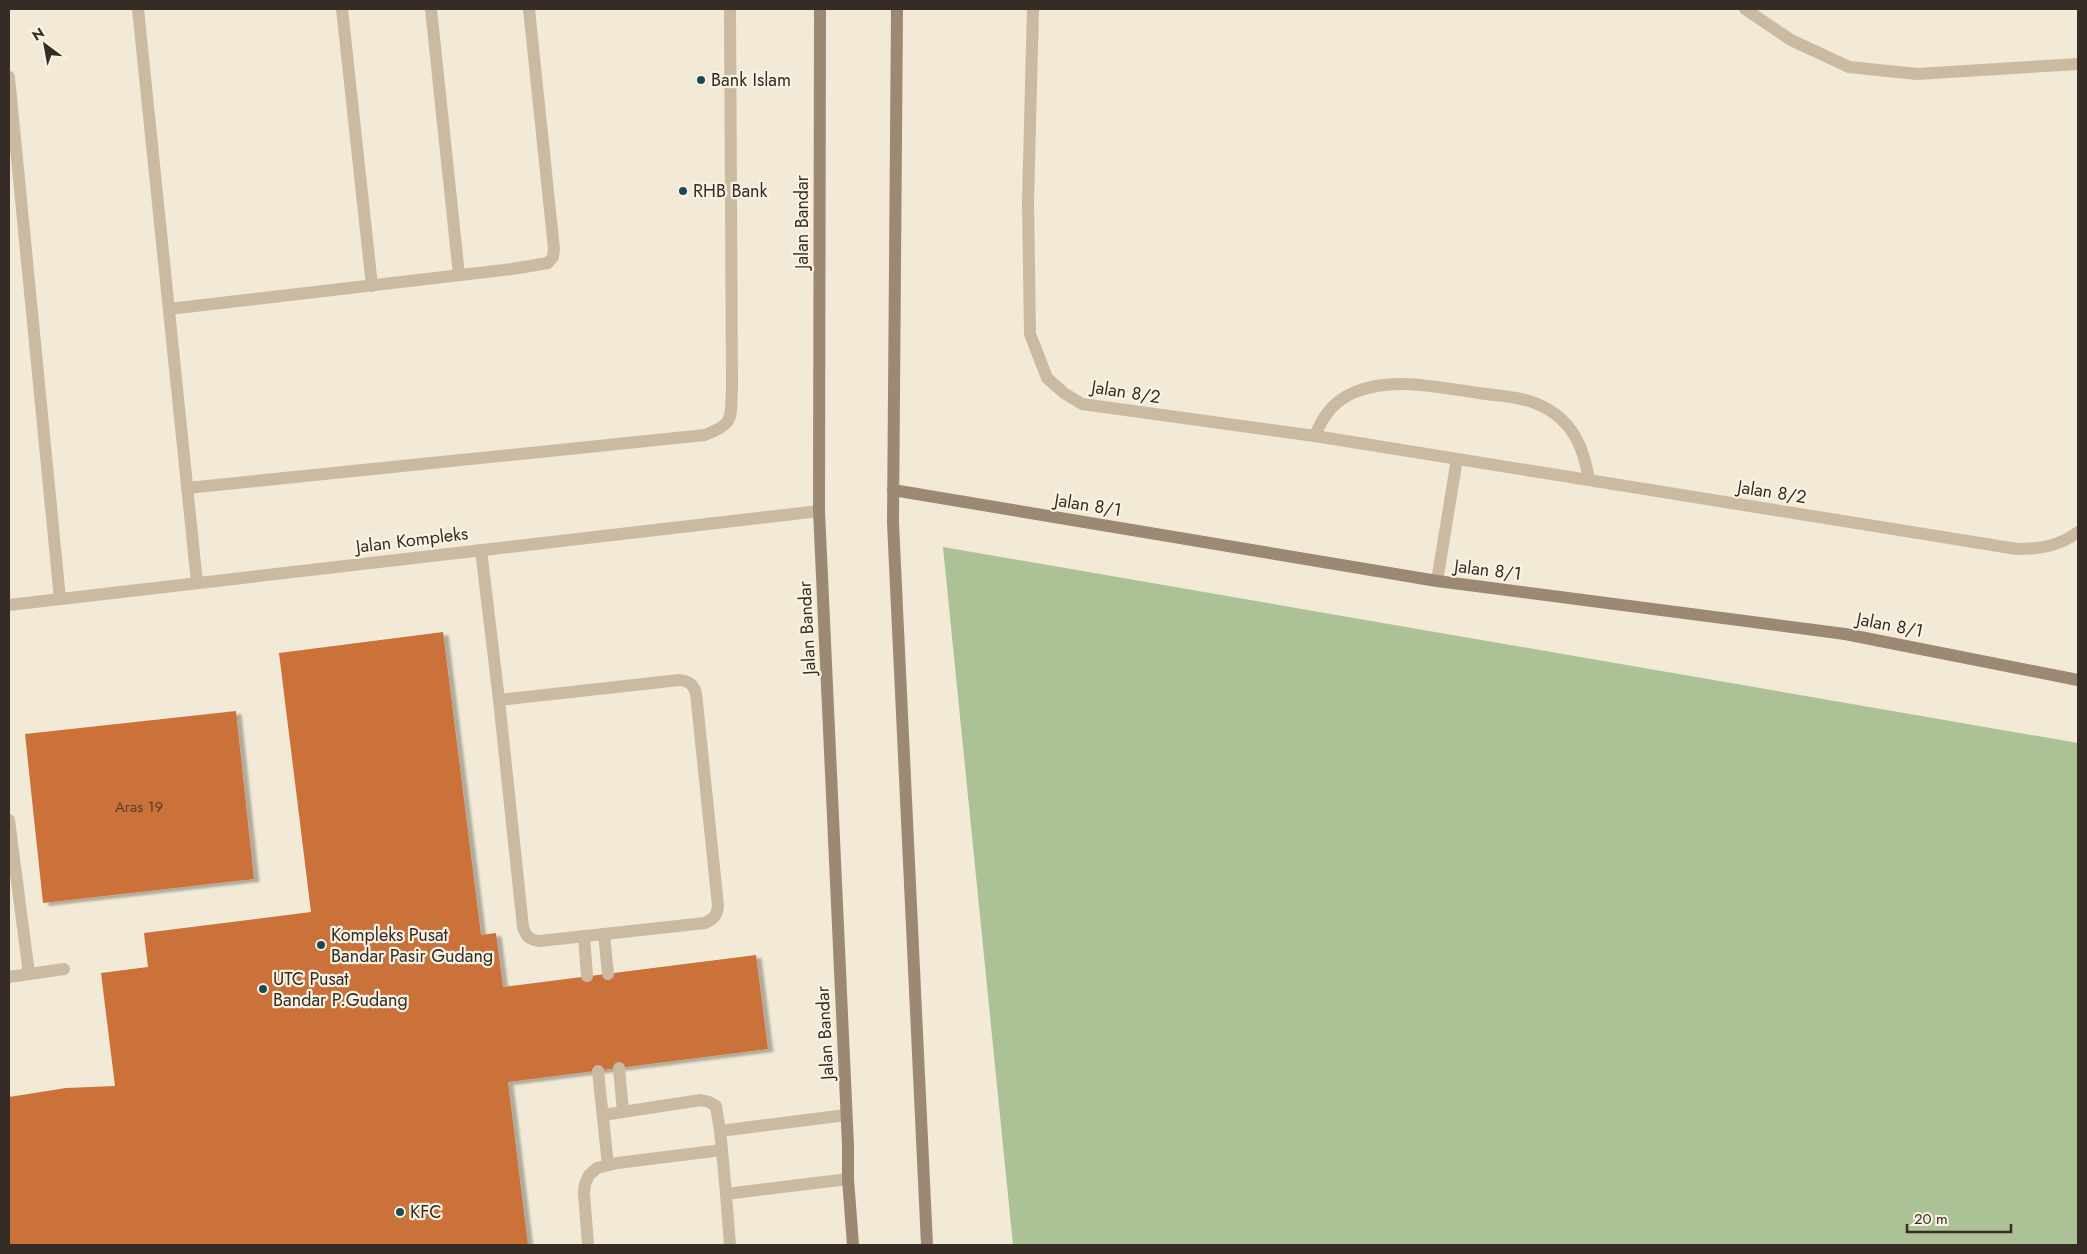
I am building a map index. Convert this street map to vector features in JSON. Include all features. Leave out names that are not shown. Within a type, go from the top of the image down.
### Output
[{"type":"main road","name":"Jalan Bandar","points":[[820,9],[819,511],[848,1179],[853,1245]]},
{"type":"main road","points":[[897,9],[893,490],[926,1245]]},
{"type":"main road","name":"Jalan 8/1","points":[[893,490],[1437,581],[1845,634],[2078,680]]},
{"type":"street","points":[[138,9],[197,583]]},
{"type":"street","points":[[342,9],[372,286]]},
{"type":"street","points":[[431,9],[459,275]]},
{"type":"street","points":[[169,309],[541,266],[548,263],[553,257],[554,249],[528,9]]},
{"type":"street","points":[[187,488],[704,435],[723,428],[728,423],[730,416],[732,387],[730,9]]},
{"type":"street","name":"Jalan 8/2","points":[[1033,9],[1028,201],[1030,334],[1048,378],[1064,393],[1082,404],[1315,436],[1457,458],[2017,549],[2035,549],[2051,546],[2067,540],[2078,532]]},
{"type":"street","points":[[1745,9],[1791,40],[1849,67],[1917,74],[2078,64]]},
{"type":"street","points":[[9,77],[60,599]]},
{"type":"street","points":[[1315,436],[1325,415],[1336,404],[1355,392],[1377,386],[1410,384],[1517,398],[1545,408],[1562,419],[1569,427],[1583,452],[1589,480]]},
{"type":"street","points":[[1437,581],[1457,458]]},
{"type":"street","name":"Jalan Kompleks","points":[[9,605],[819,511]]},
{"type":"street","points":[[481,550],[523,927],[526,935],[532,940],[540,941],[705,923],[712,920],[717,914],[718,906],[696,694],[693,686],[687,681],[679,680],[499,700]]},
{"type":"street","points":[[9,820],[28,974]]},
{"type":"street","points":[[604,934],[608,974]]},
{"type":"street","points":[[584,936],[587,976]]},
{"type":"street","points":[[9,977],[64,969]]},
{"type":"street","points":[[619,1068],[623,1112]]},
{"type":"street","points":[[598,1071],[608,1165]]},
{"type":"street","points":[[603,1115],[701,1100],[716,1106],[722,1150],[730,1245]]},
{"type":"street","points":[[720,1131],[846,1114]]},
{"type":"street","points":[[588,1245],[584,1193],[589,1175],[596,1168],[722,1150]]},
{"type":"street","points":[[726,1194],[848,1179]]},
{"type":"green space","points":[[943,547],[2078,743],[2078,1245],[1013,1245]]},
{"type":"building","name":"Kompleks Pusat Bandar Pasir Gudang","points":[[443,632],[481,935],[496,933],[503,987],[756,955],[768,1049],[508,1082],[528,1245],[9,1245],[9,1097],[66,1088],[115,1086],[101,973],[148,967],[144,933],[311,912],[279,653]]},
{"type":"building","points":[[236,711],[254,879],[43,903],[25,734]]},
{"type":"place","name":"Bank Islam","points":[[701,80]]},
{"type":"place","name":"RHB Bank","points":[[683,191]]},
{"type":"place","name":"Kompleks Pusat Bandar Pasir Gudang","points":[[321,945]]},
{"type":"place","name":"UTC Pusat Bandar P.Gudang","points":[[263,989]]},
{"type":"place","name":"KFC","points":[[400,1212]]}]
